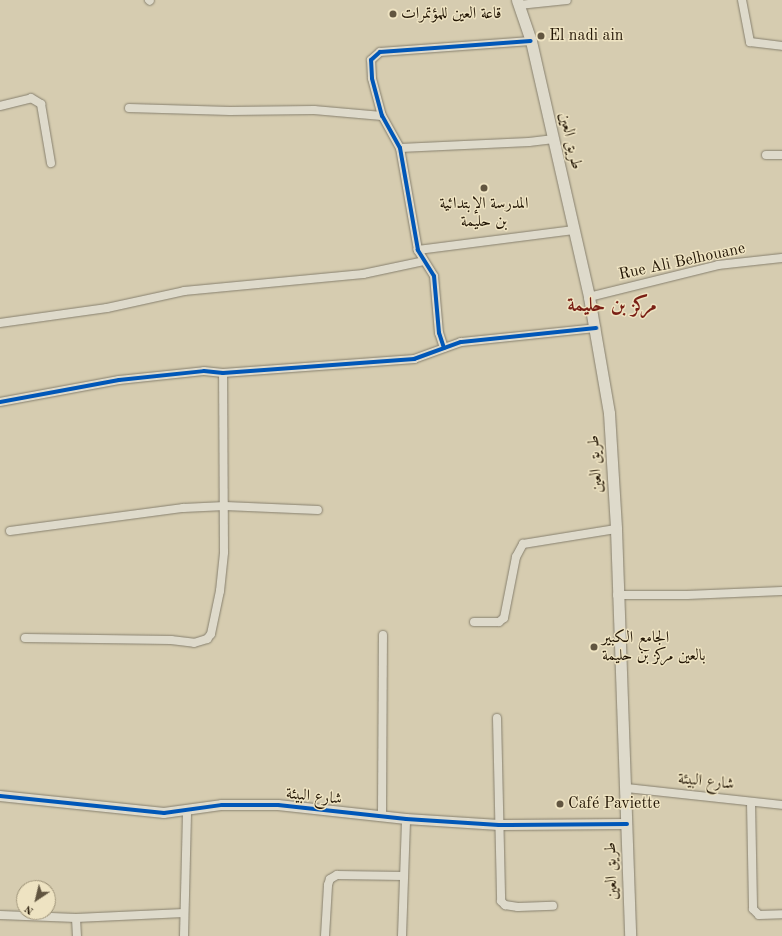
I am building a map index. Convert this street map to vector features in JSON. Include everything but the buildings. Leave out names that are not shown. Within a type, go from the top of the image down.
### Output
[{"type":"main road","name":"طريق العين","points":[[518,2],[531,41],[554,138],[596,328],[609,413],[616,529],[617,595],[626,788],[630,936]]},
{"type":"street","points":[[518,2],[566,0]]},
{"type":"street","points":[[742,0],[750,42],[782,46]]},
{"type":"street","points":[[444,348],[439,333],[434,276],[418,250],[400,148],[382,116],[370,66],[371,60],[380,52],[531,41]]},
{"type":"street","points":[[0,106],[31,98],[41,104],[51,163]]},
{"type":"street","points":[[129,108],[230,111],[314,110],[382,116]]},
{"type":"street","points":[[400,148],[530,142],[554,138]]},
{"type":"street","points":[[766,156],[782,154]]},
{"type":"street","points":[[418,250],[574,230]]},
{"type":"street","name":"Rue Ali Belhouane","points":[[589,297],[718,265],[782,258]]},
{"type":"street","points":[[0,323],[107,308],[184,291],[363,274],[424,261]]},
{"type":"street","points":[[0,402],[119,380],[204,370],[223,373],[414,359],[444,348],[489,339],[596,328]]},
{"type":"street","points":[[25,638],[171,640],[194,643],[208,639],[211,634],[222,571],[225,506],[223,373]]},
{"type":"street","points":[[10,531],[129,514],[225,506],[318,510]]},
{"type":"street","points":[[474,622],[499,622],[504,618],[518,551],[523,544],[616,529]]},
{"type":"street","points":[[617,595],[687,595],[782,592]]},
{"type":"street","points":[[382,816],[383,636]]},
{"type":"street","points":[[497,718],[501,901],[505,906],[553,906]]},
{"type":"street","name":"شارع البيئة","points":[[626,788],[782,804]]},
{"type":"street","name":"شارع البيئة","points":[[0,796],[164,812],[222,805],[278,805],[406,819],[499,825],[626,824]]},
{"type":"street","points":[[751,802],[753,909],[759,915],[782,914]]},
{"type":"street","points":[[184,936],[187,810]]},
{"type":"street","points":[[402,936],[406,819]]},
{"type":"street","points":[[325,936],[328,885],[330,879],[337,875],[404,876]]},
{"type":"street","points":[[0,916],[76,918],[184,913]]},
{"type":"street","points":[[76,918],[77,936]]},
{"type":"cycle path","points":[[444,348],[439,333],[434,276],[418,250],[400,148],[382,116],[372,78],[371,60],[380,52],[531,41]]},
{"type":"cycle path","points":[[0,402],[119,380],[204,371],[223,373],[414,359],[461,342],[596,328]]},
{"type":"cycle path","points":[[0,796],[164,813],[222,805],[278,805],[406,819],[499,825],[627,824]]},
{"type":"place","name":"قاعة العين للمؤتمرات","points":[[393,14]]},
{"type":"place","name":"El nadi ain","points":[[541,36]]},
{"type":"place","name":"المدرسة الإبتدائية بن حليمة","points":[[484,188]]},
{"type":"place","name":"الجامع الكبير بالعين مركز بن حليمة","points":[[594,647]]},
{"type":"place","name":"Café Paviette","points":[[560,804]]},
{"type":"district","name":"مركز بن حليمة","points":[[612,306]]}]
